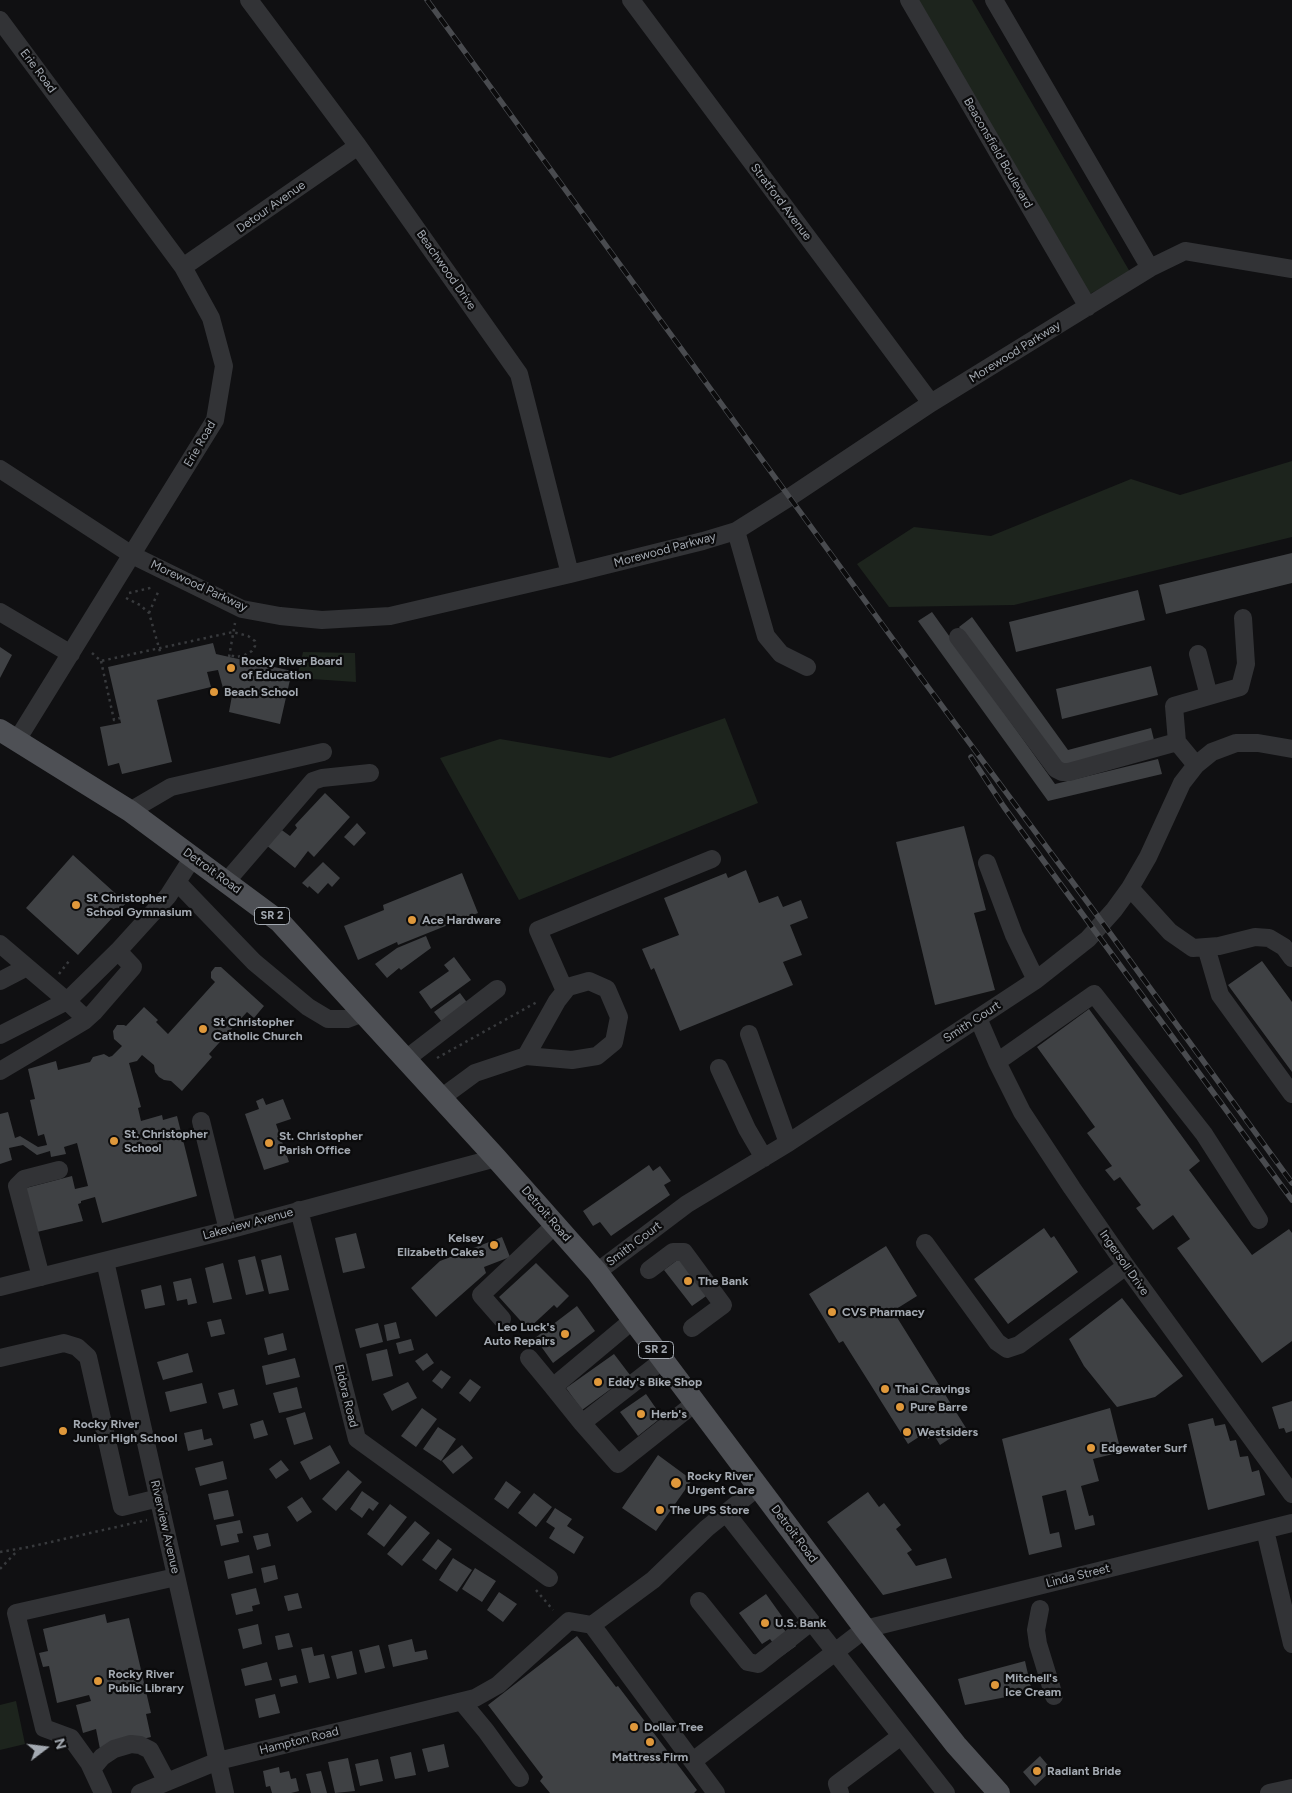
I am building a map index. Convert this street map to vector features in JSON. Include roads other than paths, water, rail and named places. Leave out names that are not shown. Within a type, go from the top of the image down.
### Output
[{"type":"main road","name":"Detroit Road","points":[[8,735],[130,811],[280,922],[496,1158],[597,1272],[865,1629],[956,1745],[998,1793]]},
{"type":"street","name":"Beachwood Drive","points":[[249,0],[358,146],[519,374],[570,574]]},
{"type":"street","name":"Stratford Avenue","points":[[631,0],[932,403]]},
{"type":"street","name":"Beaconsfield Boulevard","points":[[909,0],[1088,307]]},
{"type":"street","points":[[994,0],[1150,268]]},
{"type":"street","name":"Erie Road","points":[[0,20],[183,267],[211,318],[224,366],[215,420],[71,654],[8,735]]},
{"type":"street","name":"Detour Avenue","points":[[183,267],[358,146]]},
{"type":"street","name":"Morewood Parkway","points":[[0,469],[132,555],[242,609],[280,616],[322,620],[390,616],[570,574],[736,531],[932,403],[1150,268],[1185,251],[1292,269]]},
{"type":"street","points":[[736,531],[766,636],[781,654],[808,667]]},
{"type":"street","points":[[0,612],[71,654]]},
{"type":"street","points":[[1196,765],[1178,742],[1174,706],[1240,687],[1246,664],[1243,618]]},
{"type":"street","points":[[958,637],[1056,769],[1062,772],[1069,772],[1178,742]]},
{"type":"street","points":[[1198,654],[1209,696]]},
{"type":"street","name":"Smith Court","points":[[597,1272],[687,1204],[788,1143],[1036,980],[1088,938],[1114,910],[1130,888],[1148,858],[1182,782],[1196,765],[1212,752],[1236,743],[1258,743],[1292,749]]},
{"type":"street","points":[[130,811],[171,787],[323,752]]},
{"type":"street","points":[[226,882],[313,781],[322,778],[370,773]]},
{"type":"street","points":[[0,1035],[67,1001],[118,951],[168,896],[193,857]]},
{"type":"street","points":[[565,991],[538,930],[712,860]]},
{"type":"street","points":[[987,863],[1014,935],[1036,980]]},
{"type":"street","points":[[177,882],[254,962],[308,1007],[328,1019],[348,1019],[363,1013]]},
{"type":"street","points":[[1130,888],[1170,932],[1193,948],[1219,946],[1255,937],[1269,938],[1284,947],[1292,958]]},
{"type":"street","points":[[0,944],[86,1019]]},
{"type":"street","points":[[1206,947],[1220,996],[1292,1094]]},
{"type":"street","points":[[0,1071],[86,1019],[133,967],[118,951]]},
{"type":"street","points":[[0,982],[27,967]]},
{"type":"street","points":[[441,1098],[475,1073],[526,1056],[572,1060],[597,1056],[614,1042],[619,1017],[606,989],[590,981],[568,987],[557,1001],[526,1056]]},
{"type":"street","points":[[406,1059],[497,989]]},
{"type":"street","points":[[997,1062],[1094,994],[1204,1134],[1259,1220]]},
{"type":"street","name":"Ingersoll Drive","points":[[978,1018],[1022,1112],[1126,1266],[1292,1494]]},
{"type":"street","points":[[750,1034],[788,1143]]},
{"type":"street","points":[[719,1068],[747,1128],[764,1158]]},
{"type":"street","points":[[201,1120],[228,1230]]},
{"type":"street","name":"Lakeview Avenue","points":[[0,1287],[228,1230],[496,1158]]},
{"type":"street","points":[[41,1277],[17,1186],[24,1179],[59,1170]]},
{"type":"street","name":"Eldora Road","points":[[299,1210],[357,1439],[549,1578]]},
{"type":"street","points":[[502,1319],[481,1295],[555,1225]]},
{"type":"street","points":[[925,1243],[997,1342],[1007,1349],[1019,1345],[1126,1266]]},
{"type":"street","points":[[649,1270],[673,1252],[684,1252],[723,1305],[692,1328]]},
{"type":"street","name":"Riverview Avenue","points":[[105,1261],[225,1793]]},
{"type":"street","points":[[553,1387],[633,1320]]},
{"type":"street","points":[[0,1358],[64,1343],[77,1347],[88,1357],[122,1507],[159,1498]]},
{"type":"street","points":[[529,1358],[582,1424],[618,1464],[695,1403]]},
{"type":"street","points":[[582,1424],[663,1360]]},
{"type":"street","points":[[716,1793],[592,1626],[653,1580],[707,1528],[758,1487]]},
{"type":"street","points":[[726,1513],[946,1793]]},
{"type":"street","name":"Linda Street","points":[[865,1629],[1292,1524]]},
{"type":"street","points":[[1265,1530],[1292,1644]]},
{"type":"street","points":[[103,1793],[92,1769],[71,1738],[44,1728],[16,1613],[176,1578]]},
{"type":"street","points":[[699,1601],[748,1662],[758,1664],[811,1622]]},
{"type":"street","points":[[1040,1609],[1036,1630],[1038,1644],[1054,1696]]},
{"type":"street","name":"Hampton Road","points":[[140,1793],[218,1761],[475,1698],[498,1685],[569,1621],[592,1626]]},
{"type":"street","points":[[693,1761],[865,1629]]},
{"type":"street","points":[[462,1702],[520,1778]]},
{"type":"street","points":[[840,1793],[837,1784],[901,1736]]},
{"type":"street","points":[[92,1769],[102,1757],[114,1749],[131,1744],[140,1744],[150,1750],[167,1782]]},
{"type":"street","points":[[1269,1793],[1292,1788]]},
{"type":"railway","points":[[427,0],[1292,1183]]},
{"type":"railway","points":[[971,757],[1004,807],[1292,1200]]},
{"type":"place","name":"Rocky River Board of Education","points":[[231,668]]},
{"type":"place","name":"Beach School","points":[[214,692]]},
{"type":"place","name":"St Christopher School Gymnasium","points":[[76,905]]},
{"type":"place","name":"Ace Hardware","points":[[412,920]]},
{"type":"place","name":"St Christopher Catholic Church","points":[[203,1029]]},
{"type":"place","name":"St. Christopher School","points":[[114,1141]]},
{"type":"place","name":"St. Christopher Parish Office","points":[[269,1143]]},
{"type":"place","name":"Kelsey Elizabeth Cakes","points":[[494,1245]]},
{"type":"place","name":"The Bank","points":[[688,1281]]},
{"type":"place","name":"CVS Pharmacy","points":[[832,1312]]},
{"type":"place","name":"Leo Luck's Auto Repairs","points":[[565,1334]]},
{"type":"place","name":"Eddy's Bike Shop","points":[[598,1382]]},
{"type":"place","name":"Thai Cravings","points":[[885,1389]]},
{"type":"place","name":"Pure Barre","points":[[900,1407]]},
{"type":"place","name":"Herb's","points":[[641,1414]]},
{"type":"place","name":"Rocky River Junior High School","points":[[63,1431]]},
{"type":"place","name":"Westsiders","points":[[907,1432]]},
{"type":"place","name":"Edgewater Surf","points":[[1091,1448]]},
{"type":"place","name":"Rocky River Urgent Care","points":[[676,1483]]},
{"type":"place","name":"The UPS Store","points":[[660,1510]]},
{"type":"place","name":"U.S. Bank","points":[[765,1623]]},
{"type":"place","name":"Rocky River Public Library","points":[[98,1681]]},
{"type":"place","name":"Mitchell's Ice Cream","points":[[995,1685]]},
{"type":"place","name":"Dollar Tree","points":[[634,1727]]},
{"type":"place","name":"Mattress Firm","points":[[650,1742]]},
{"type":"place","name":"Radiant Bride","points":[[1037,1771]]}]
